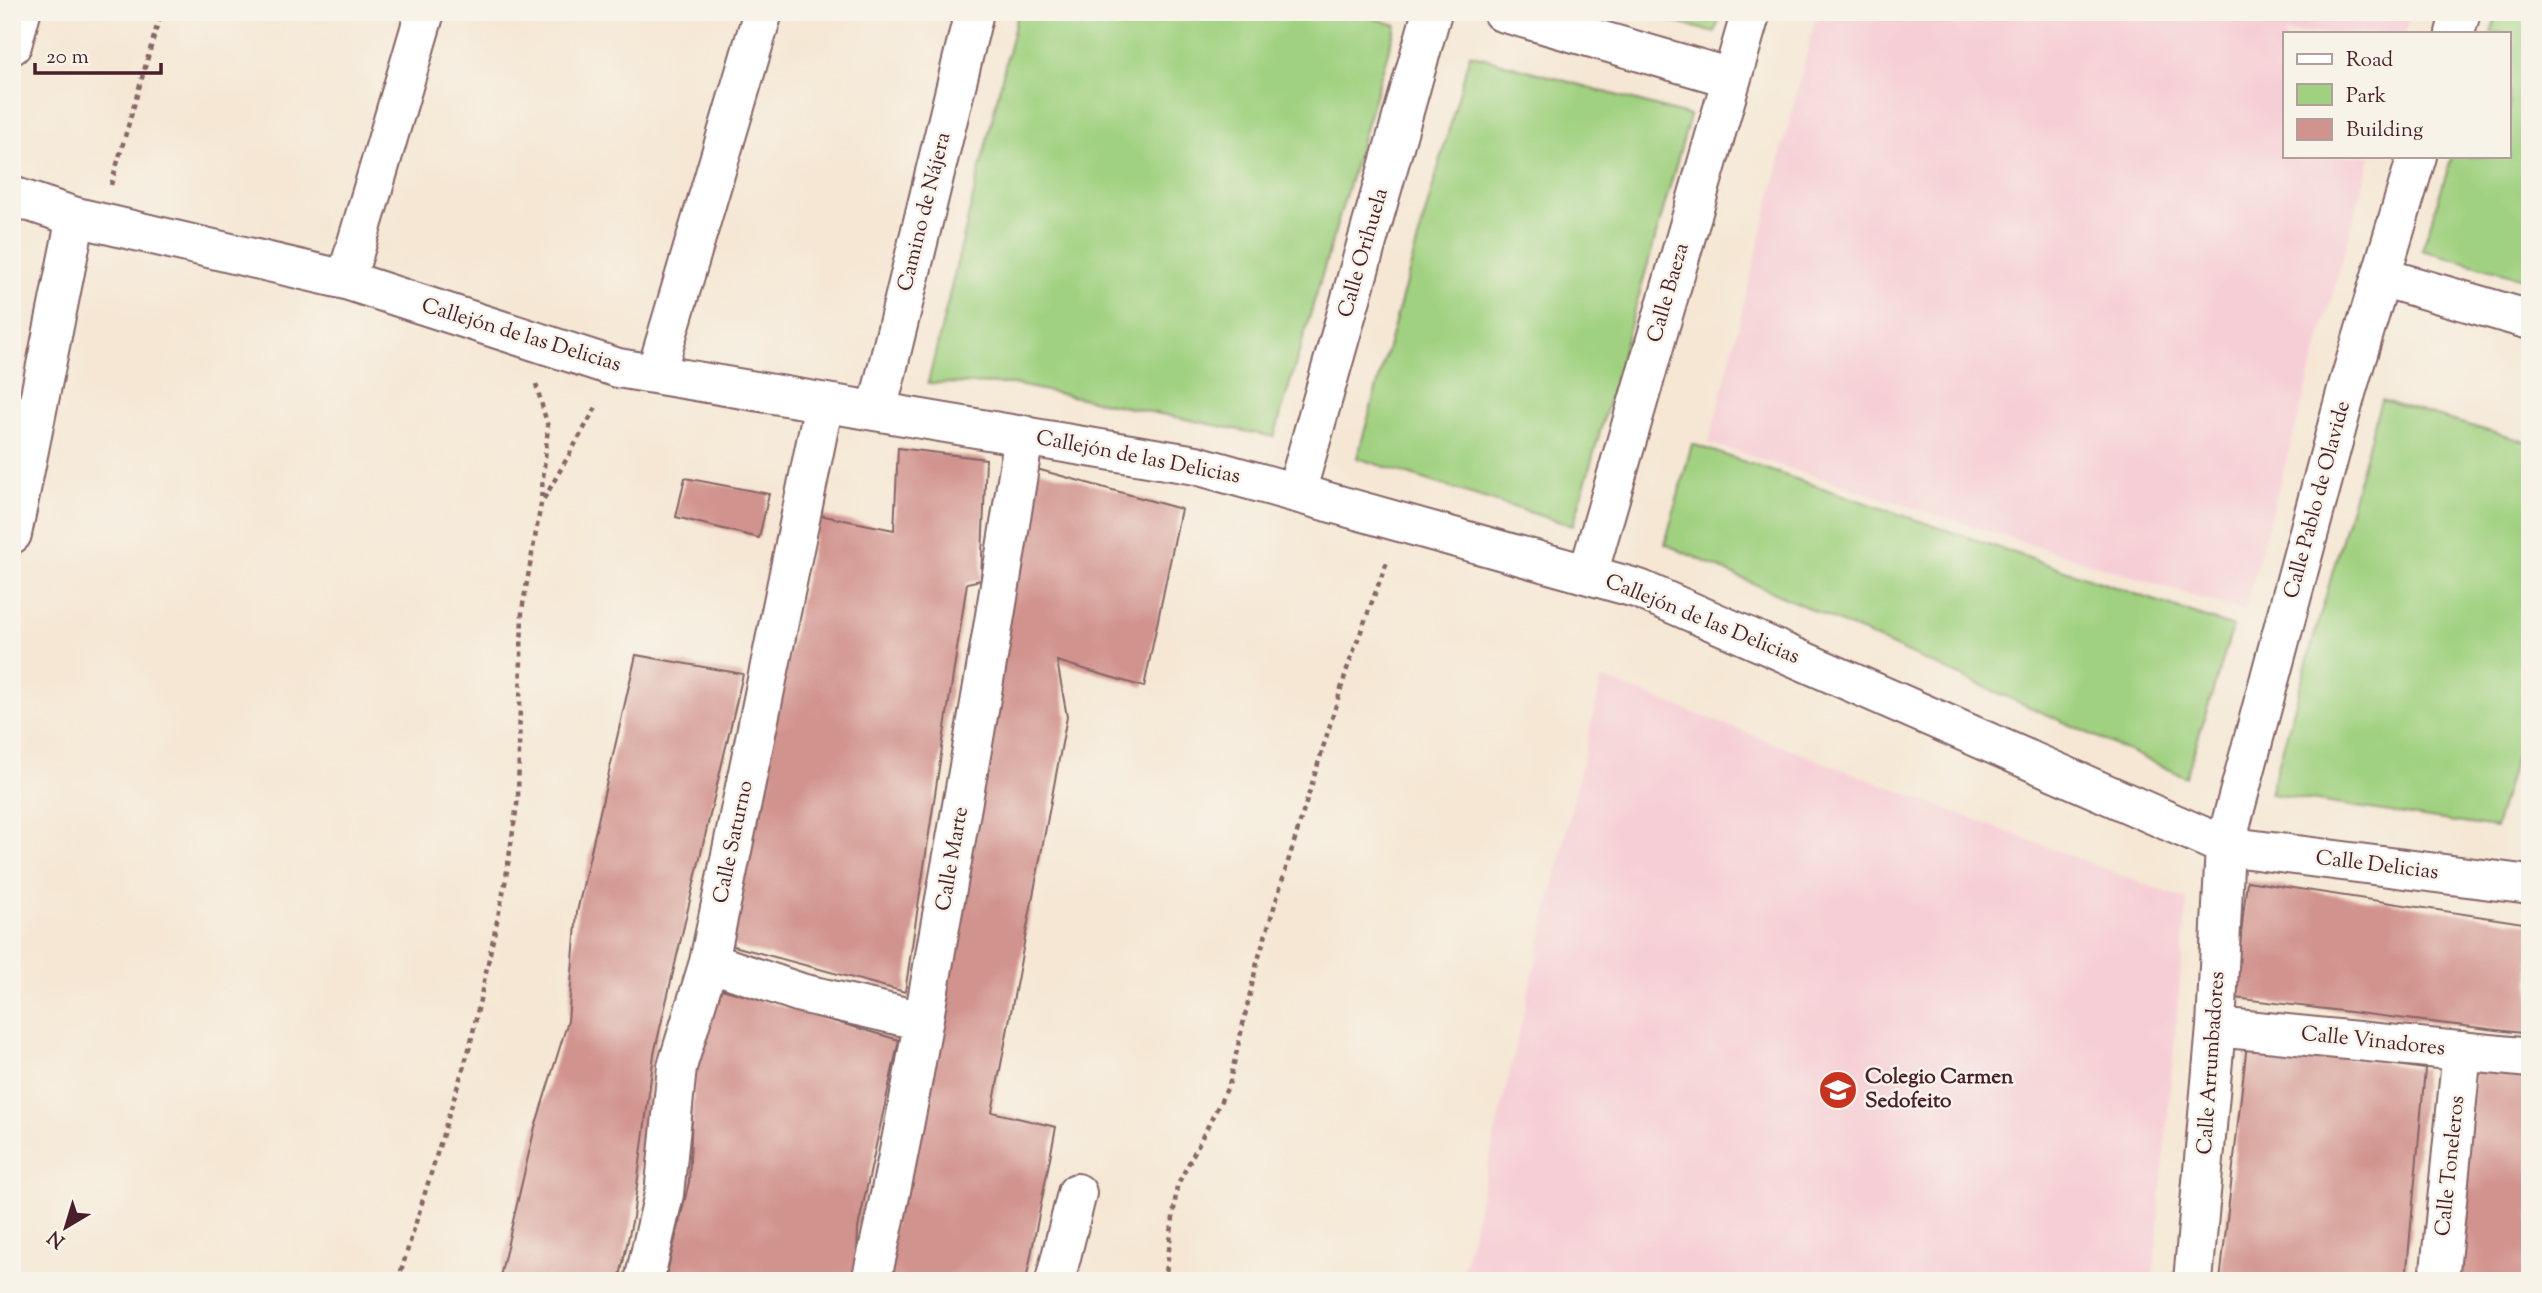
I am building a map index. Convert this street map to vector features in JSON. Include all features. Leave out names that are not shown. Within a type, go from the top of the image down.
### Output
[{"type":"street","points":[[12,45],[21,12]]},
{"type":"street","points":[[346,280],[425,12]]},
{"type":"street","points":[[656,373],[763,12]]},
{"type":"street","name":"Camino de Nájera","points":[[877,411],[974,12]]},
{"type":"street","name":"Calle Orihuela","points":[[1296,493],[1432,12]]},
{"type":"street","points":[[1502,12],[1731,78]]},
{"type":"street","name":"Calle Baeza","points":[[1588,574],[1751,12]]},
{"type":"street","points":[[2455,32],[2461,12]]},
{"type":"street","name":"Calle Pablo de Olavide","points":[[2225,846],[2346,393],[2416,158]]},
{"type":"street","name":"Callejón de las Delicias","points":[[12,196],[88,220],[346,280],[618,368],[1196,465],[1588,574],[1639,589],[2225,846]]},
{"type":"street","points":[[12,534],[88,220]]},
{"type":"street","points":[[2381,277],[2530,320]]},
{"type":"street","name":"Calle Saturno","points":[[644,1281],[664,1194],[677,1067],[709,962],[824,403]]},
{"type":"street","name":"Calle Marte","points":[[871,1281],[892,1190],[994,631],[1024,435]]},
{"type":"street","name":"Calle Delicias","points":[[2225,846],[2527,875]]},
{"type":"street","name":"Calle Arrumbadores","points":[[2193,1281],[2216,1027],[2225,846]]},
{"type":"street","points":[[709,962],[801,993],[923,1021]]},
{"type":"street","name":"Calle Vinadores","points":[[2216,1027],[2530,1058]]},
{"type":"street","name":"Calle Toneleros","points":[[2439,1281],[2462,1051]]},
{"type":"street","points":[[1055,1281],[1077,1193]]},
{"type":"path","points":[[88,220],[161,12]]},
{"type":"path","points":[[398,1281],[470,1046],[505,884],[518,798],[522,610],[541,504],[548,427],[539,389],[502,331]]},
{"type":"path","points":[[541,504],[618,368]]},
{"type":"path","points":[[1165,1281],[1177,1186],[1229,1085],[1257,963],[1348,666],[1391,548],[1396,521]]},
{"type":"path","points":[[12,1271],[19,1281]]},
{"type":"shaded area","points":[[1817,12],[2411,12],[2405,32],[2283,32],[2283,158],[2370,158],[2244,612],[1709,443]]},
{"type":"shaded area","name":"Colegio Carmen Sedofeito","points":[[1602,678],[2187,900],[2153,1281],[1461,1281]]},
{"type":"green space","points":[[1018,12],[1352,12],[1396,25],[1274,437],[1012,384],[928,383]]},
{"type":"green space","points":[[1638,12],[1721,12],[1715,33]]},
{"type":"green space","points":[[2497,12],[2530,12],[2530,280],[2422,250],[2451,158],[2510,158],[2510,32],[2491,32]]},
{"type":"green space","points":[[1470,54],[1690,116],[1573,526],[1357,458]]},
{"type":"green space","points":[[2381,400],[2530,443],[2530,707],[2495,828],[2270,794]]},
{"type":"green space","points":[[1692,444],[2233,627],[2186,777],[1665,544]]},
{"type":"building","points":[[898,448],[986,459],[981,580],[967,583],[905,992],[726,944],[819,515],[894,530]]},
{"type":"building","points":[[1033,468],[1181,509],[1144,687],[1057,661],[1067,717],[992,1112],[1056,1127],[1026,1281],[883,1281]]},
{"type":"building","points":[[685,478],[769,494],[759,538],[676,517]]},
{"type":"building","points":[[636,655],[743,674],[654,1054],[633,1217],[619,1281],[499,1281],[535,1127],[568,1021],[577,912]]},
{"type":"building","points":[[2247,881],[2530,924],[2530,1034],[2234,998]]},
{"type":"building","points":[[711,986],[899,1040],[858,1228],[856,1281],[665,1281],[689,1182],[696,1033]]},
{"type":"building","points":[[2247,1044],[2425,1069],[2406,1281],[2220,1281]]},
{"type":"building","points":[[2474,1070],[2530,1076],[2530,1281],[2450,1281]]},
{"type":"place","name":"Colegio Carmen Sedofeito","points":[[1838,1090]]}]
